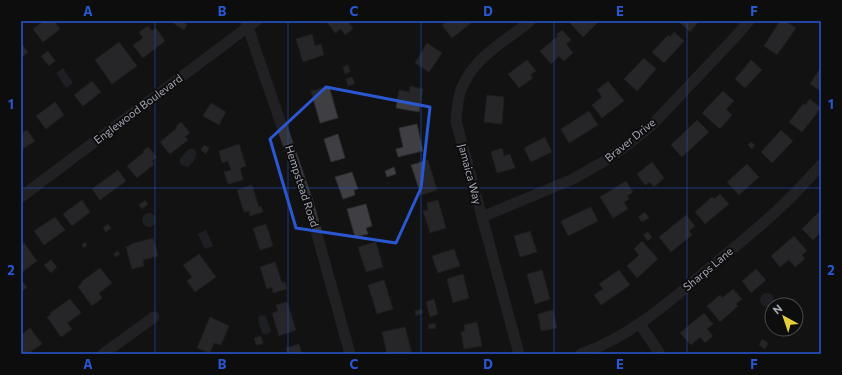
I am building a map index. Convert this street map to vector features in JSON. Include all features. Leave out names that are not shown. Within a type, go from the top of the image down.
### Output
[{"type":"street","name":"Jamaica Way","points":[[519,354],[456,121],[457,106],[461,90],[469,74],[478,62],[530,21]]},
{"type":"street","name":"Braver Drive","points":[[482,217],[573,179],[603,162],[626,146],[652,125],[749,21]]},
{"type":"street","name":"Englewood Boulevard","points":[[21,197],[250,23]]},
{"type":"street","name":"Hempstead Road","points":[[250,23],[309,205],[350,354]]},
{"type":"street","name":"Sharps Lane","points":[[581,354],[621,336],[661,308],[771,216],[821,165]]},
{"type":"street","points":[[103,354],[154,317]]},
{"type":"street","points":[[640,324],[660,354]]},
{"type":"highlighted area","points":[[326,87],[430,107],[421,188],[396,243],[296,228],[270,139]]},
{"type":"shaded area","points":[[63,68],[73,83],[66,88],[56,73]]},
{"type":"shaded area","points":[[189,149],[196,151],[196,156],[190,166],[187,167],[181,163],[180,159]]},
{"type":"shaded area","points":[[149,213],[154,215],[156,220],[154,225],[149,227],[144,225],[142,220],[144,215]]},
{"type":"shaded area","points":[[206,230],[213,246],[205,249],[198,234]]},
{"type":"shaded area","points":[[767,293],[773,297],[764,297],[764,306],[762,305],[760,300],[762,295]]},
{"type":"shaded area","points":[[264,315],[271,331],[264,334],[262,333],[258,319],[259,316]]},
{"type":"building","points":[[44,21],[54,21],[60,29],[43,42],[33,29]]},
{"type":"building","points":[[174,21],[186,21],[185,23],[187,25],[184,30],[173,23]]},
{"type":"building","points":[[326,21],[351,21],[349,23],[353,29],[345,35],[341,29],[335,33]]},
{"type":"building","points":[[447,21],[469,21],[471,23],[452,38],[442,25]]},
{"type":"building","points":[[573,21],[599,21],[583,37],[570,23]]},
{"type":"building","points":[[678,21],[699,21],[690,32]]},
{"type":"building","points":[[780,21],[785,21],[796,28],[777,55],[764,46]]},
{"type":"building","points":[[148,26],[152,31],[156,28],[165,41],[143,58],[133,45],[143,38],[139,32]]},
{"type":"building","points":[[562,30],[571,40],[566,44],[573,53],[564,61],[559,56],[551,64],[540,51],[558,36],[556,35]]},
{"type":"building","points":[[674,32],[684,41],[664,63],[652,52],[668,35],[670,37]]},
{"type":"building","points":[[312,34],[315,46],[321,44],[324,55],[303,62],[296,39]]},
{"type":"building","points":[[119,42],[137,66],[112,84],[95,60]]},
{"type":"building","points":[[21,43],[28,52],[21,58]]},
{"type":"building","points":[[427,43],[442,53],[429,72],[415,63]]},
{"type":"building","points":[[48,51],[55,61],[49,66],[41,56]]},
{"type":"building","points":[[644,58],[656,69],[637,91],[624,79]]},
{"type":"building","points":[[527,60],[536,71],[530,75],[533,78],[519,88],[508,74]]},
{"type":"building","points":[[751,60],[762,70],[745,88],[735,79]]},
{"type":"building","points":[[348,65],[350,72],[345,74],[343,67]]},
{"type":"building","points":[[821,67],[821,91],[810,84]]},
{"type":"building","points":[[352,77],[355,84],[348,86],[346,79]]},
{"type":"building","points":[[92,81],[101,92],[83,106],[74,95]]},
{"type":"building","points":[[608,81],[624,101],[602,118],[592,105],[602,97],[597,90]]},
{"type":"building","points":[[329,86],[338,118],[320,123],[311,91]]},
{"type":"building","points":[[410,86],[423,89],[419,112],[396,108],[399,90],[409,92]]},
{"type":"building","points":[[723,91],[734,101],[726,109],[732,115],[720,129],[702,113]]},
{"type":"building","points":[[487,95],[504,97],[502,124],[484,122]]},
{"type":"building","points":[[810,99],[821,108],[802,132],[789,122],[803,104],[805,105]]},
{"type":"building","points":[[55,102],[64,115],[46,129],[36,116]]},
{"type":"building","points":[[211,103],[226,112],[219,125],[203,116]]},
{"type":"building","points":[[589,111],[598,125],[569,143],[561,129]]},
{"type":"building","points":[[697,120],[709,132],[682,157],[671,145]]},
{"type":"building","points":[[181,122],[190,133],[185,137],[188,140],[170,154],[160,142],[177,128],[176,126]]},
{"type":"building","points":[[417,124],[423,151],[398,157],[396,149],[403,147],[399,128]]},
{"type":"building","points":[[27,130],[35,141],[21,150],[21,132],[22,133]]},
{"type":"building","points":[[781,130],[793,141],[772,163],[761,152]]},
{"type":"building","points":[[338,134],[345,158],[331,162],[324,139]]},
{"type":"building","points":[[545,137],[552,152],[531,162],[524,148]]},
{"type":"building","points":[[751,142],[755,145],[752,149],[748,145]]},
{"type":"building","points":[[239,144],[246,166],[240,168],[243,180],[228,184],[224,172],[231,170],[228,161],[222,163],[219,151]]},
{"type":"building","points":[[204,145],[209,148],[206,154],[201,150]]},
{"type":"building","points":[[148,147],[157,157],[152,161],[154,164],[137,178],[127,166]]},
{"type":"building","points":[[502,148],[504,156],[510,154],[515,168],[497,173],[491,152]]},
{"type":"building","points":[[428,160],[437,190],[421,195],[411,165]]},
{"type":"building","points":[[652,162],[664,178],[654,187],[650,182],[645,185],[637,174]]},
{"type":"building","points":[[747,164],[759,177],[739,195],[727,182]]},
{"type":"building","points":[[394,167],[396,174],[387,177],[385,171]]},
{"type":"building","points":[[118,170],[126,181],[100,200],[92,189]]},
{"type":"building","points":[[352,172],[358,189],[354,190],[355,195],[343,199],[335,177]]},
{"type":"building","points":[[626,181],[633,192],[627,196],[629,199],[624,202],[628,209],[613,218],[600,197]]},
{"type":"building","points":[[252,185],[259,207],[261,206],[263,212],[250,216],[249,211],[244,212],[237,190]]},
{"type":"building","points":[[720,194],[729,204],[705,224],[695,212],[712,197],[714,199]]},
{"type":"building","points":[[82,200],[90,212],[72,226],[63,214]]},
{"type":"building","points":[[145,200],[148,204],[142,209],[139,205]]},
{"type":"building","points":[[438,200],[446,228],[430,233],[423,211],[428,210],[427,203]]},
{"type":"building","points":[[366,204],[372,226],[366,228],[368,234],[355,237],[347,209]]},
{"type":"building","points":[[591,207],[598,221],[568,236],[561,221]]},
{"type":"building","points":[[821,210],[821,232],[813,240],[802,229]]},
{"type":"building","points":[[645,212],[649,218],[642,222],[638,217]]},
{"type":"building","points":[[686,215],[695,226],[689,231],[692,235],[671,252],[659,237]]},
{"type":"building","points":[[55,217],[65,230],[44,245],[34,231]]},
{"type":"building","points":[[108,224],[111,228],[106,232],[103,228]]},
{"type":"building","points":[[266,224],[273,246],[260,250],[253,228]]},
{"type":"building","points":[[530,231],[537,252],[520,257],[514,236]]},
{"type":"building","points":[[648,232],[652,237],[648,241],[643,235]]},
{"type":"building","points":[[794,236],[807,251],[802,255],[805,259],[795,267],[789,260],[780,267],[771,256]]},
{"type":"building","points":[[153,238],[158,256],[143,260],[144,266],[132,269],[126,247],[131,244]]},
{"type":"building","points":[[642,241],[658,259],[637,278],[627,266],[639,255],[634,249]]},
{"type":"building","points":[[85,242],[87,245],[84,248],[82,245]]},
{"type":"building","points":[[376,242],[383,267],[366,272],[358,247]]},
{"type":"building","points":[[24,243],[37,261],[21,273],[21,245]]},
{"type":"building","points":[[454,249],[460,266],[438,273],[432,256]]},
{"type":"building","points":[[118,251],[120,254],[116,257],[113,254]]},
{"type":"building","points":[[199,254],[216,277],[195,292],[187,281],[192,277],[183,265]]},
{"type":"building","points":[[51,260],[57,267],[51,273],[44,265]]},
{"type":"building","points":[[275,262],[282,283],[285,282],[287,289],[273,293],[272,287],[267,289],[260,267]]},
{"type":"building","points":[[100,268],[112,283],[99,293],[102,298],[92,306],[78,287],[82,283],[81,282]]},
{"type":"building","points":[[756,269],[766,280],[751,293],[742,281]]},
{"type":"building","points":[[542,270],[550,299],[535,304],[527,274]]},
{"type":"building","points":[[619,270],[630,285],[601,305],[594,295],[603,289],[599,284]]},
{"type":"building","points":[[463,274],[469,298],[453,303],[447,279]]},
{"type":"building","points":[[21,280],[27,287],[21,292]]},
{"type":"building","points":[[384,280],[393,309],[377,314],[368,285]]},
{"type":"building","points":[[733,289],[742,299],[736,304],[738,306],[720,322],[707,306],[720,295],[722,298]]},
{"type":"building","points":[[70,299],[81,313],[67,323],[72,329],[61,337],[47,317],[51,314],[50,313]]},
{"type":"building","points":[[434,299],[438,314],[430,317],[426,302]]},
{"type":"building","points":[[287,302],[296,330],[279,336],[272,313],[278,311],[276,305]]},
{"type":"building","points":[[421,309],[423,313],[416,316],[415,311]]},
{"type":"building","points":[[553,310],[557,328],[541,331],[538,314]]},
{"type":"building","points":[[704,313],[713,324],[707,329],[713,336],[705,343],[700,337],[691,345],[680,333]]},
{"type":"building","points":[[210,317],[229,326],[221,345],[214,343],[210,353],[197,348]]},
{"type":"building","points":[[477,322],[482,346],[464,349],[461,332],[465,331],[464,325]]},
{"type":"building","points":[[435,323],[436,328],[429,329],[428,325]]},
{"type":"building","points":[[405,327],[412,354],[387,354],[382,332]]},
{"type":"building","points":[[30,328],[42,344],[29,354],[21,354],[21,335]]},
{"type":"building","points":[[261,336],[263,344],[256,345],[254,338]]},
{"type":"building","points":[[762,339],[768,343],[765,349],[759,345]]},
{"type":"building","points":[[299,344],[302,354],[287,354],[286,348]]}]
